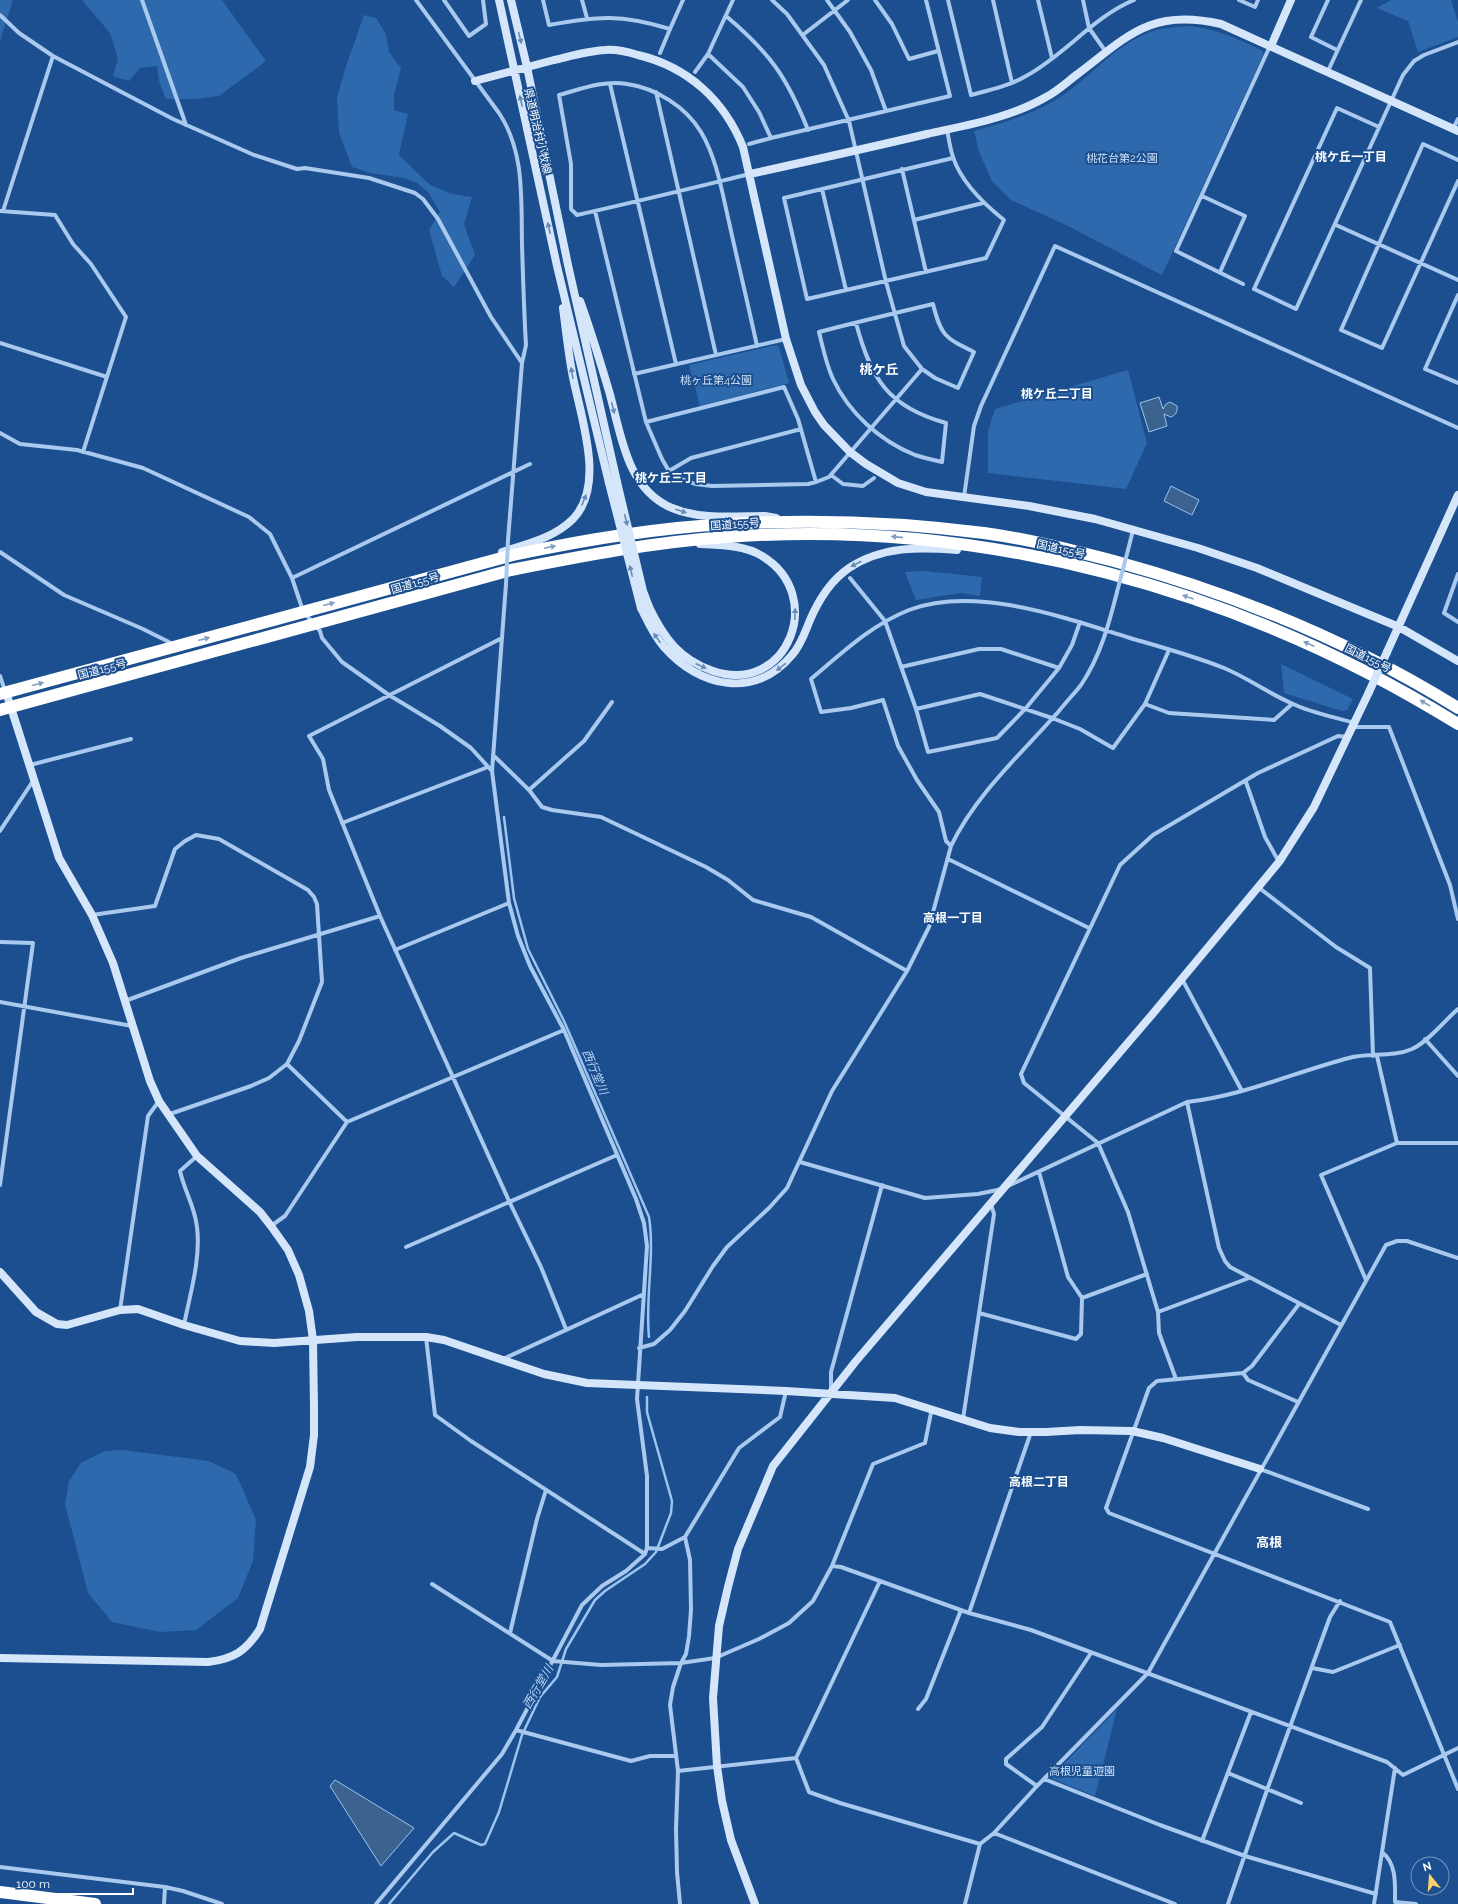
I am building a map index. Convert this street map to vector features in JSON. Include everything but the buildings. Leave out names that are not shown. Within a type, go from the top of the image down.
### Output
[{"type":"highway","name":"国道155号","points":[[3,693],[512,555],[562,545],[677,528],[726,524],[792,522],[890,523],[986,534],[1070,550],[1165,575],[1242,602],[1315,632],[1394,671],[1458,708]]},
{"type":"highway","name":"国道155号","points":[[5,709],[511,570],[567,559],[670,543],[726,537],[836,534],[893,537],[981,546],[1060,562],[1159,587],[1239,614],[1311,645],[1390,683],[1458,724]]},
{"type":"highway","points":[[0,1892],[95,1904]]},
{"type":"street","points":[[142,0],[186,125]]},
{"type":"street","points":[[376,1904],[502,1754],[519,1731],[552,1661],[582,1605],[602,1586],[626,1571],[645,1554],[647,1548],[647,1476],[637,1399],[639,1348],[647,1246],[644,1222],[564,1030],[530,966],[518,936],[509,903],[492,771],[522,363],[526,345],[520,180],[516,151],[508,127],[416,0]]},
{"type":"street","points":[[444,0],[470,36],[486,24],[483,0]]},
{"type":"street","name":"県道明治村小牧線","points":[[499,0],[558,266]]},
{"type":"street","name":"県道明治村小牧線","points":[[512,0],[568,265]]},
{"type":"street","points":[[542,0],[549,25],[586,18],[628,18],[670,30]]},
{"type":"street","points":[[582,0],[586,18]]},
{"type":"street","points":[[660,52],[683,0]]},
{"type":"street","points":[[695,72],[708,54],[733,0]]},
{"type":"street","points":[[772,0],[787,14],[804,34],[824,65],[849,121],[886,282],[894,313],[904,346],[922,369],[935,378],[958,388],[974,352],[946,337],[939,326],[933,304],[894,313],[819,332],[828,369],[833,380],[852,408],[872,429],[892,443],[915,455],[942,462],[946,423],[929,418],[911,410],[896,400],[881,384],[869,364],[864,352],[856,323]]},
{"type":"street","points":[[827,0],[835,10],[872,70],[886,111]]},
{"type":"street","points":[[804,34],[848,0]]},
{"type":"street","points":[[875,0],[892,24],[909,59],[938,51]]},
{"type":"street","points":[[749,144],[950,96],[926,0]]},
{"type":"street","points":[[948,0],[971,95],[1012,83],[1026,77],[1089,28],[1113,11],[1134,0]]},
{"type":"street","points":[[993,0],[1012,83]]},
{"type":"street","points":[[1038,0],[1052,58]]},
{"type":"street","points":[[1083,0],[1089,28],[1106,52]]},
{"type":"street","points":[[1239,0],[1255,7],[1258,0]]},
{"type":"street","points":[[1243,284],[1176,251],[1291,0]]},
{"type":"street","points":[[1328,0],[1311,37],[1337,50]]},
{"type":"street","points":[[1328,71],[1361,0]]},
{"type":"street","points":[[0,16],[19,33],[53,56],[186,125],[254,155],[297,169],[305,168],[369,178],[415,193],[423,199],[438,219],[490,317],[522,363]]},
{"type":"street","points":[[726,16],[749,35],[766,52],[782,74],[795,97],[808,130]]},
{"type":"street","points":[[757,346],[719,182],[710,152],[701,132],[685,113],[656,92],[627,84],[598,85],[559,95],[571,164],[571,209],[577,215],[678,192],[719,182],[750,174],[947,130],[1010,113],[1040,100],[1060,88],[1126,36],[1146,26],[1162,21],[1183,18],[1200,19],[1221,24],[1456,130],[1458,119]]},
{"type":"street","points":[[1379,127],[1337,108],[1254,289],[1296,309],[1336,225],[1403,74],[1414,61],[1424,55],[1458,42]]},
{"type":"street","points":[[475,81],[587,52],[607,50],[652,58],[674,67],[691,78],[722,108],[734,127],[743,147],[786,339],[796,373],[807,398],[824,425],[850,452],[876,471],[898,483],[926,492],[1037,508],[1095,519],[1198,548],[1257,568],[1399,627],[1458,661]]},
{"type":"street","points":[[708,54],[743,87],[759,112],[771,138]]},
{"type":"street","points":[[53,56],[2,211],[55,215],[74,244],[91,264],[126,317],[83,452]]},
{"type":"street","points":[[610,84],[676,364]]},
{"type":"street","points":[[656,92],[716,355]]},
{"type":"street","points":[[947,130],[953,158],[960,172],[983,203],[1004,220],[986,258],[808,299],[784,198],[953,158]]},
{"type":"street","points":[[1458,160],[1424,144],[1341,330],[1382,348],[1422,263],[1458,180]]},
{"type":"street","points":[[902,169],[926,272]]},
{"type":"street","points":[[822,189],[846,290]]},
{"type":"street","points":[[1202,196],[1245,216],[1220,272]]},
{"type":"street","points":[[914,220],[983,203]]},
{"type":"street","points":[[595,211],[646,422],[662,459],[669,470],[680,478],[695,484],[712,486],[816,482],[831,475],[922,369]]},
{"type":"street","points":[[1336,225],[1458,280]]},
{"type":"street","points":[[964,497],[974,426],[981,406],[1055,246],[1458,428]]},
{"type":"street","points":[[568,265],[613,483]]},
{"type":"street","points":[[568,265],[591,332],[623,445],[632,468],[648,493],[671,508],[695,515],[765,516],[792,522]]},
{"type":"street","points":[[558,266],[613,483],[643,591],[645,607],[658,640],[685,666],[711,680],[729,684],[739,684],[769,675],[786,662],[801,642],[819,601],[833,582],[850,568],[870,557],[894,550],[921,547],[975,551],[1060,562]]},
{"type":"street","points":[[415,581],[543,539],[562,528],[574,518],[585,500],[588,489],[590,464],[572,372],[558,266]]},
{"type":"street","points":[[1458,295],[1425,368],[1458,383]]},
{"type":"street","points":[[634,374],[786,339]]},
{"type":"street","points":[[0,343],[107,377]]},
{"type":"street","points":[[646,422],[784,387],[801,429],[816,482]]},
{"type":"street","points":[[669,470],[691,458],[801,429]]},
{"type":"street","points":[[0,433],[20,444],[77,450],[143,468],[249,517],[270,534],[292,578],[303,612],[313,625],[320,631],[322,638],[342,662],[389,695],[440,726],[471,748],[492,771]]},
{"type":"street","points":[[292,578],[530,464]]},
{"type":"street","points":[[831,475],[843,484],[863,486],[874,478]]},
{"type":"street","points":[[755,1904],[731,1840],[722,1801],[716,1766],[713,1698],[715,1658],[719,1626],[738,1549],[773,1466],[856,1361],[1182,979],[1279,862],[1314,807],[1354,725],[1458,495]]},
{"type":"street","points":[[639,1348],[654,1344],[670,1330],[685,1311],[713,1266],[727,1247],[769,1208],[787,1188],[832,1091],[907,971],[929,926],[951,846],[980,798],[1080,685],[1093,663],[1107,631],[1133,530]]},
{"type":"street","points":[[645,607],[671,644],[683,655],[703,667],[723,673],[748,673],[765,667],[782,653],[791,637],[795,615],[795,602],[791,589],[785,577],[762,556],[740,548],[712,544],[670,543]]},
{"type":"street","points":[[0,552],[64,595],[143,629],[177,646]]},
{"type":"street","points":[[1458,574],[1444,613],[1458,622]]},
{"type":"street","points":[[850,578],[885,621],[916,709],[928,752],[997,738],[1026,708],[1059,668],[1072,645],[1080,622]]},
{"type":"street","points":[[951,846],[946,841],[939,812],[898,746],[883,700],[850,708],[821,712],[811,679],[866,634],[885,621],[910,610],[958,601],[1002,604],[1080,622],[1226,669],[1292,704],[1354,725],[1389,727],[1450,885],[1458,919]]},
{"type":"street","points":[[502,638],[309,736],[323,759],[329,790],[380,916],[509,1201],[541,1267],[566,1329]]},
{"type":"street","points":[[901,666],[979,649],[1001,649],[1059,668]]},
{"type":"street","points":[[916,709],[980,694],[1026,708],[1080,729],[1113,748],[1145,704],[1169,650]]},
{"type":"street","points":[[0,676],[5,709],[29,765],[33,782],[59,858],[92,915],[113,963],[150,1081],[159,1101],[167,1115],[197,1156],[260,1212],[288,1250],[298,1274],[309,1311],[313,1340],[314,1435],[310,1466],[260,1629],[250,1645],[236,1654],[218,1661],[208,1662],[0,1658]]},
{"type":"street","points":[[529,790],[584,741],[612,702]]},
{"type":"street","points":[[1145,704],[1169,713],[1274,720],[1292,704]]},
{"type":"street","points":[[1176,1379],[1160,1333],[1158,1312],[1128,1212],[1098,1143],[1024,1083],[1020,1074],[1120,865],[1153,835],[1246,782],[1258,773],[1338,736],[1348,737]]},
{"type":"street","points":[[29,765],[132,739]]},
{"type":"street","points":[[493,755],[529,790],[542,807],[552,810],[600,817],[706,867],[728,880],[753,900],[811,917],[907,971]]},
{"type":"street","points":[[342,823],[488,767]]},
{"type":"street","points":[[0,831],[33,782]]},
{"type":"street","points":[[1246,782],[1264,837],[1279,862]]},
{"type":"street","points":[[92,915],[155,906],[175,849],[196,835],[204,835],[219,839],[308,890],[317,904],[322,982],[299,1041],[287,1064],[269,1078],[251,1086],[167,1115]]},
{"type":"street","points":[[948,859],[1089,928]]},
{"type":"street","points":[[1258,887],[1336,948],[1370,968],[1375,1056],[1397,1143]]},
{"type":"street","points":[[396,950],[509,903]]},
{"type":"street","points":[[125,1000],[241,958],[380,916]]},
{"type":"street","points":[[0,942],[33,943],[0,1185]]},
{"type":"street","points":[[1182,979],[1242,1091]]},
{"type":"street","points":[[0,1002],[132,1026]]},
{"type":"street","points":[[800,1162],[925,1198],[978,1194],[1003,1188],[1187,1102],[1214,1099],[1351,1057],[1375,1056],[1403,1052],[1414,1048],[1458,1008]]},
{"type":"street","points":[[271,1226],[285,1216],[347,1122],[564,1030]]},
{"type":"street","points":[[1425,1039],[1458,1076]]},
{"type":"street","points":[[287,1064],[347,1122]]},
{"type":"street","points":[[120,1310],[148,1116],[159,1101]]},
{"type":"street","points":[[1187,1102],[1218,1248],[1228,1264],[1249,1278],[1341,1325]]},
{"type":"street","points":[[1366,1280],[1321,1175],[1397,1143],[1458,1143]]},
{"type":"street","points":[[406,1247],[617,1155]]},
{"type":"street","points":[[184,1325],[197,1250],[197,1227],[192,1204],[180,1171],[197,1156]]},
{"type":"street","points":[[979,1313],[1076,1339],[1081,1334],[1082,1298],[1068,1277],[1039,1172]]},
{"type":"street","points":[[831,1393],[831,1372],[882,1185]]},
{"type":"street","points":[[963,1419],[994,1214],[991,1203]]},
{"type":"street","points":[[965,1904],[980,1844],[994,1833],[1037,1786],[1148,1673],[1260,1469],[1386,1245],[1397,1241],[1407,1241],[1458,1258]]},
{"type":"street","points":[[0,1272],[36,1312],[57,1324],[66,1325],[120,1310],[138,1309],[184,1325],[240,1341],[274,1343],[397,1336],[426,1337],[444,1340],[544,1374],[587,1383],[831,1393],[895,1398],[932,1408],[990,1428],[1031,1432],[1080,1430],[1132,1431],[1163,1438],[1260,1469],[1368,1509]]},
{"type":"street","points":[[1082,1298],[1147,1274]]},
{"type":"street","points":[[1158,1312],[1249,1278]]},
{"type":"street","points":[[502,1360],[644,1294]]},
{"type":"street","points":[[1299,1304],[1252,1366],[1243,1373],[1157,1381],[1149,1388],[1132,1431],[1106,1508],[1109,1513],[1340,1601],[1390,1622],[1458,1789]]},
{"type":"street","points":[[426,1337],[435,1415],[471,1441],[645,1554]]},
{"type":"street","points":[[1243,1373],[1248,1380],[1298,1402]]},
{"type":"street","points":[[647,1548],[662,1549],[685,1537],[739,1448],[780,1417],[786,1391]]},
{"type":"street","points":[[432,1584],[552,1661],[601,1665],[681,1663],[715,1658],[759,1639],[789,1623],[812,1601],[832,1566],[873,1464],[925,1443],[932,1408]]},
{"type":"street","points":[[969,1613],[1031,1432]]},
{"type":"street","points":[[510,1633],[537,1519],[546,1490]]},
{"type":"street","points":[[680,1904],[677,1872],[676,1829],[678,1770],[675,1756],[670,1705],[681,1663],[686,1654],[691,1610],[690,1560],[685,1537]]},
{"type":"street","points":[[832,1566],[841,1567],[969,1613],[1031,1630],[1387,1762],[1403,1775],[1458,1748]]},
{"type":"street","points":[[880,1581],[796,1758],[809,1792],[840,1803],[980,1844]]},
{"type":"street","points":[[1228,1904],[1246,1856],[1267,1790],[1330,1617],[1340,1601]]},
{"type":"street","points":[[918,1709],[926,1699],[961,1610]]},
{"type":"street","points":[[1312,1668],[1333,1672],[1400,1646]]},
{"type":"street","points":[[1037,1786],[1006,1764],[1006,1759],[1042,1727],[1091,1653]]},
{"type":"street","points":[[1202,1841],[1251,1712]]},
{"type":"street","points":[[519,1731],[631,1761],[650,1756],[675,1756]]},
{"type":"street","points":[[678,1770],[796,1758]]},
{"type":"street","points":[[1374,1904],[1395,1768]]},
{"type":"street","points":[[1228,1773],[1300,1803]]},
{"type":"street","points":[[1044,1779],[1202,1841],[1246,1856],[1376,1894]]},
{"type":"street","points":[[994,1833],[1175,1904]]},
{"type":"street","points":[[1382,1852],[1387,1856],[1394,1872],[1395,1902],[1416,1904]]},
{"type":"street","points":[[0,1867],[165,1887],[183,1891],[222,1904]]},
{"type":"street","points":[[164,1904],[165,1887]]},
{"type":"green space","points":[[0,0],[13,0],[0,41]]},
{"type":"green space","points":[[82,0],[222,0],[266,61],[219,96],[196,99],[166,99],[159,81],[157,66],[140,68],[129,81],[113,76],[118,59],[110,33]]},
{"type":"green space","points":[[1391,0],[1451,0],[1458,22],[1458,37],[1418,52],[1408,21],[1377,8]]},
{"type":"green space","points":[[364,15],[376,18],[386,34],[389,52],[401,68],[394,96],[394,110],[408,114],[399,155],[430,185],[452,194],[472,197],[464,224],[475,255],[454,287],[442,276],[429,230],[440,212],[428,192],[417,183],[404,178],[370,173],[352,167],[339,133],[337,98],[345,69]]},
{"type":"green space","name":"桃花台第2公園","points":[[1189,26],[1228,35],[1263,51],[1263,55],[1162,275],[1068,226],[1011,200],[992,181],[979,152],[974,131],[1025,115],[1054,101],[1114,54],[1139,37],[1153,31],[1171,27]]},
{"type":"green space","name":"桃ヶ丘第4公園","points":[[776,345],[779,347],[789,383],[700,406],[689,365]]},
{"type":"green space","points":[[1128,370],[1147,443],[1126,489],[988,473],[988,431],[995,409]]},
{"type":"green space","points":[[925,571],[982,577],[980,596],[961,593],[916,600],[905,572]]},
{"type":"green space","points":[[1281,664],[1353,699],[1347,710],[1342,711],[1284,693]]},
{"type":"green space","points":[[122,1450],[209,1461],[236,1474],[256,1520],[253,1561],[238,1598],[196,1630],[160,1632],[112,1622],[88,1593],[65,1504],[69,1481],[81,1463],[105,1451]]},
{"type":"green space","name":"高根児童遊園","points":[[1117,1709],[1095,1796],[1053,1779],[1052,1776]]},
{"type":"shaded area","points":[[1159,397],[1163,409],[1166,404],[1170,402],[1177,406],[1177,411],[1171,417],[1164,414],[1167,426],[1149,432],[1140,403]]},
{"type":"shaded area","points":[[1171,486],[1199,500],[1192,515],[1164,501]]},
{"type":"shaded area","points":[[335,1780],[414,1828],[381,1866],[330,1786]]},
{"type":"waterway","name":"西行堂川","points":[[504,817],[514,898],[528,949],[564,1021],[649,1217],[651,1232],[648,1307],[649,1337]]},
{"type":"waterway","name":"西行堂川","points":[[389,1904],[433,1852],[454,1833],[481,1845],[485,1844],[499,1812],[522,1735],[540,1697],[557,1677],[566,1649],[595,1600],[605,1591],[645,1564],[656,1552],[671,1513],[672,1501],[647,1412],[647,1397]]},
{"type":"district","name":"桃ケ丘一丁目","points":[[1351,157]]},
{"type":"district","name":"桃ケ丘","points":[[879,369]]},
{"type":"district","name":"桃ケ丘二丁目","points":[[1057,394]]},
{"type":"district","name":"桃ケ丘三丁目","points":[[671,478]]},
{"type":"district","name":"高根一丁目","points":[[953,918]]},
{"type":"district","name":"高根二丁目","points":[[1039,1482]]},
{"type":"district","name":"高根","points":[[1269,1542]]}]
